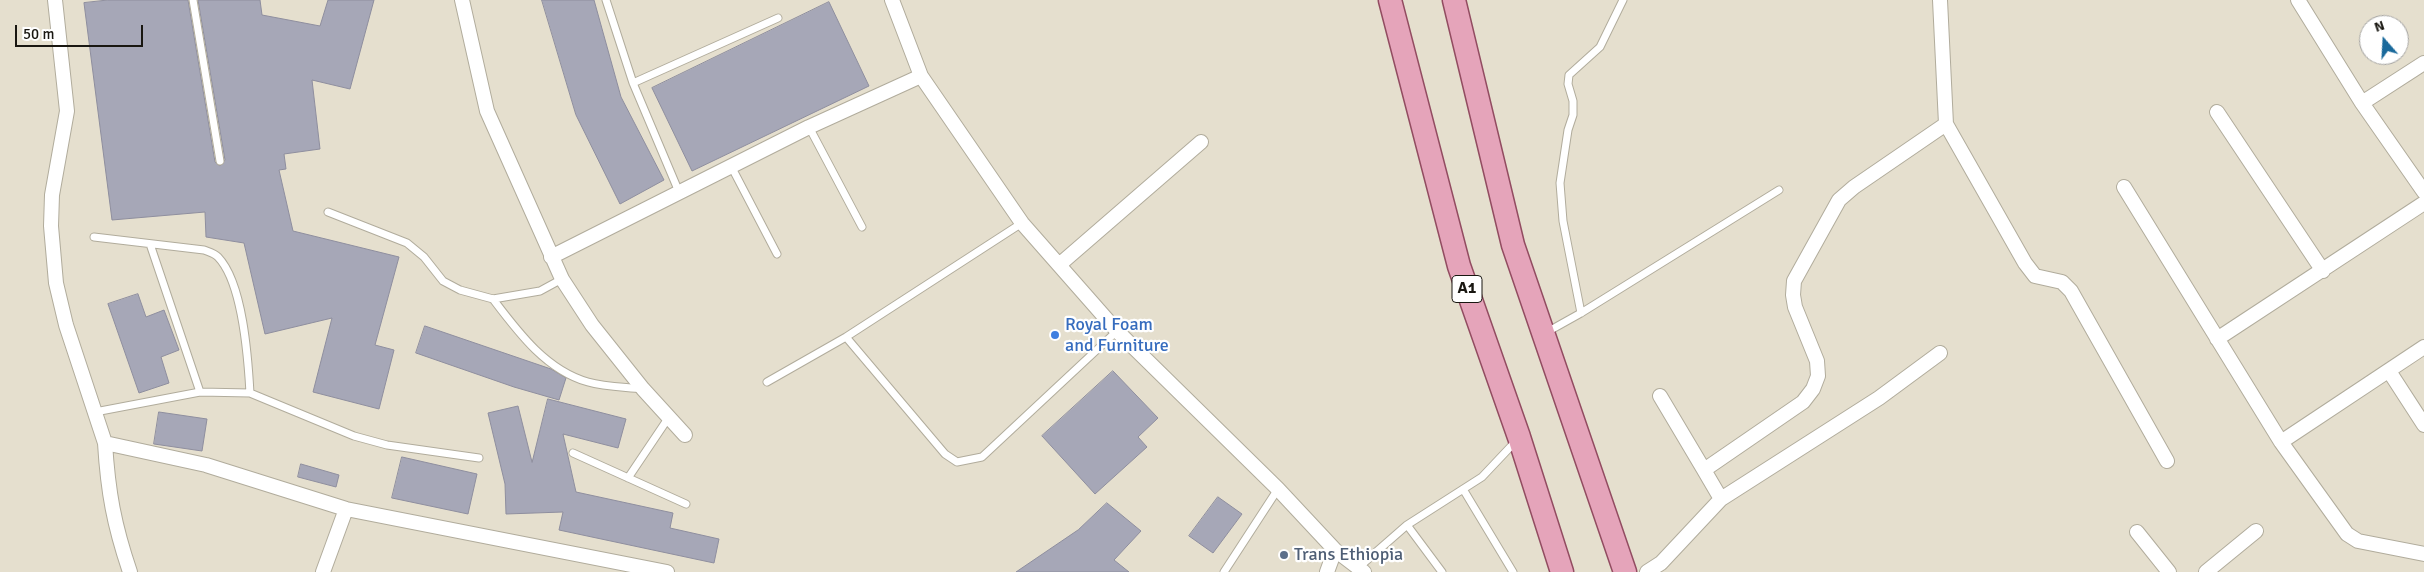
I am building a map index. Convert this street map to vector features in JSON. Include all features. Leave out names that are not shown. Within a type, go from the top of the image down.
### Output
[{"type":"main road","name":"A1","points":[[1390,0],[1459,266],[1519,437],[1562,572]]},
{"type":"main road","points":[[1454,0],[1514,245],[1625,572]]},
{"type":"street","points":[[56,0],[67,111],[52,196],[51,226],[56,283],[66,325],[106,443],[108,488],[117,533],[130,572]]},
{"type":"street","points":[[462,0],[487,111],[562,279],[592,325],[684,435]]},
{"type":"street","points":[[892,0],[921,76],[1022,223],[1117,331],[1278,489],[1335,550],[1362,570]]},
{"type":"street","points":[[1940,0],[1946,124],[2025,263],[2035,276],[2062,282],[2072,291],[2167,461]]},
{"type":"street","points":[[2298,0],[2362,102],[2424,192]]},
{"type":"street","points":[[2362,102],[2424,63]]},
{"type":"street","points":[[551,257],[809,127],[921,76]]},
{"type":"street","points":[[2217,112],[2323,271]]},
{"type":"street","points":[[1704,470],[1803,402],[1813,389],[1818,376],[1817,361],[1792,295],[1794,281],[1839,200],[1854,187],[1946,124]]},
{"type":"street","points":[[1059,265],[1201,142]]},
{"type":"street","points":[[2124,187],[2281,442],[2347,534],[2358,541],[2424,554]]},
{"type":"street","points":[[2217,339],[2424,203]]},
{"type":"street","points":[[2281,442],[2424,347]]},
{"type":"street","points":[[1647,572],[1664,568],[1721,499],[1879,398],[1940,353]]},
{"type":"street","points":[[2388,371],[2424,425]]},
{"type":"street","points":[[1660,396],[1721,499]]},
{"type":"street","points":[[106,443],[206,465],[346,509],[667,572]]},
{"type":"street","points":[[323,572],[346,509]]},
{"type":"street","points":[[2206,572],[2256,531]]},
{"type":"street","points":[[2137,532],[2169,572]]},
{"type":"street","points":[[1327,572],[1335,550]]},
{"type":"lane","points":[[193,0],[220,161]]},
{"type":"lane","points":[[606,0],[633,83],[679,192]]},
{"type":"lane","points":[[1581,313],[1562,221],[1560,183],[1568,130],[1573,115],[1568,84],[1569,75],[1600,47],[1622,0]]},
{"type":"lane","points":[[633,83],[778,18]]},
{"type":"lane","points":[[809,127],[862,227]]},
{"type":"lane","points":[[732,166],[777,254]]},
{"type":"lane","points":[[1543,334],[1581,313],[1779,190]]},
{"type":"lane","points":[[328,212],[406,243],[424,257],[443,281],[460,290],[493,299],[540,291],[562,279]]},
{"type":"lane","points":[[767,382],[846,337],[1022,223]]},
{"type":"lane","points":[[94,237],[204,250],[216,255],[224,265],[239,302],[246,343],[250,392]]},
{"type":"lane","points":[[150,244],[200,392]]},
{"type":"lane","points":[[493,299],[523,337],[544,356],[567,372],[588,382],[644,389]]},
{"type":"lane","points":[[846,337],[945,454],[957,462],[982,457],[1117,331]]},
{"type":"lane","points":[[95,412],[200,392],[250,392],[354,436],[387,445],[479,458]]},
{"type":"lane","points":[[628,478],[669,417]]},
{"type":"lane","points":[[1362,570],[1407,525],[1482,477],[1519,437]]},
{"type":"lane","points":[[573,453],[686,504]]},
{"type":"lane","points":[[1463,488],[1513,572]]},
{"type":"lane","points":[[1224,572],[1278,489]]},
{"type":"lane","points":[[1407,525],[1442,572]]},
{"type":"building","points":[[108,0],[188,0],[215,162],[220,166],[225,160],[198,0],[260,0],[262,15],[320,26],[328,0],[374,0],[350,89],[312,80],[320,149],[284,154],[286,169],[279,170],[293,231],[399,257],[375,345],[394,350],[379,409],[313,392],[332,318],[265,334],[244,243],[206,237],[205,212],[112,220],[84,3]]},
{"type":"building","points":[[542,0],[594,0],[621,97],[664,180],[620,204],[576,115]]},
{"type":"building","points":[[829,2],[869,86],[692,171],[652,88]]},
{"type":"building","points":[[138,294],[146,317],[164,310],[179,350],[161,357],[169,383],[139,393],[108,304]]},
{"type":"building","points":[[425,326],[551,369],[566,378],[559,400],[514,387],[416,353]]},
{"type":"building","points":[[1113,371],[1158,418],[1138,437],[1147,447],[1095,494],[1042,436]]},
{"type":"building","points":[[548,399],[626,419],[618,448],[563,434],[576,492],[673,513],[670,528],[719,539],[714,563],[559,530],[563,512],[506,514],[505,484],[488,413],[518,406],[532,462]]},
{"type":"building","points":[[159,412],[207,419],[202,451],[154,444]]},
{"type":"building","points":[[402,457],[477,474],[468,514],[392,498]]},
{"type":"building","points":[[301,464],[339,475],[336,487],[298,477]]},
{"type":"building","points":[[1218,497],[1242,514],[1213,553],[1189,536]]},
{"type":"building","points":[[1107,503],[1141,531],[1114,560],[1129,572],[1016,572],[1078,530]]},
{"type":"place","name":"Royal Foam and Furniture","points":[[1055,335]]},
{"type":"place","name":"Trans Ethiopia","points":[[1284,555]]}]
